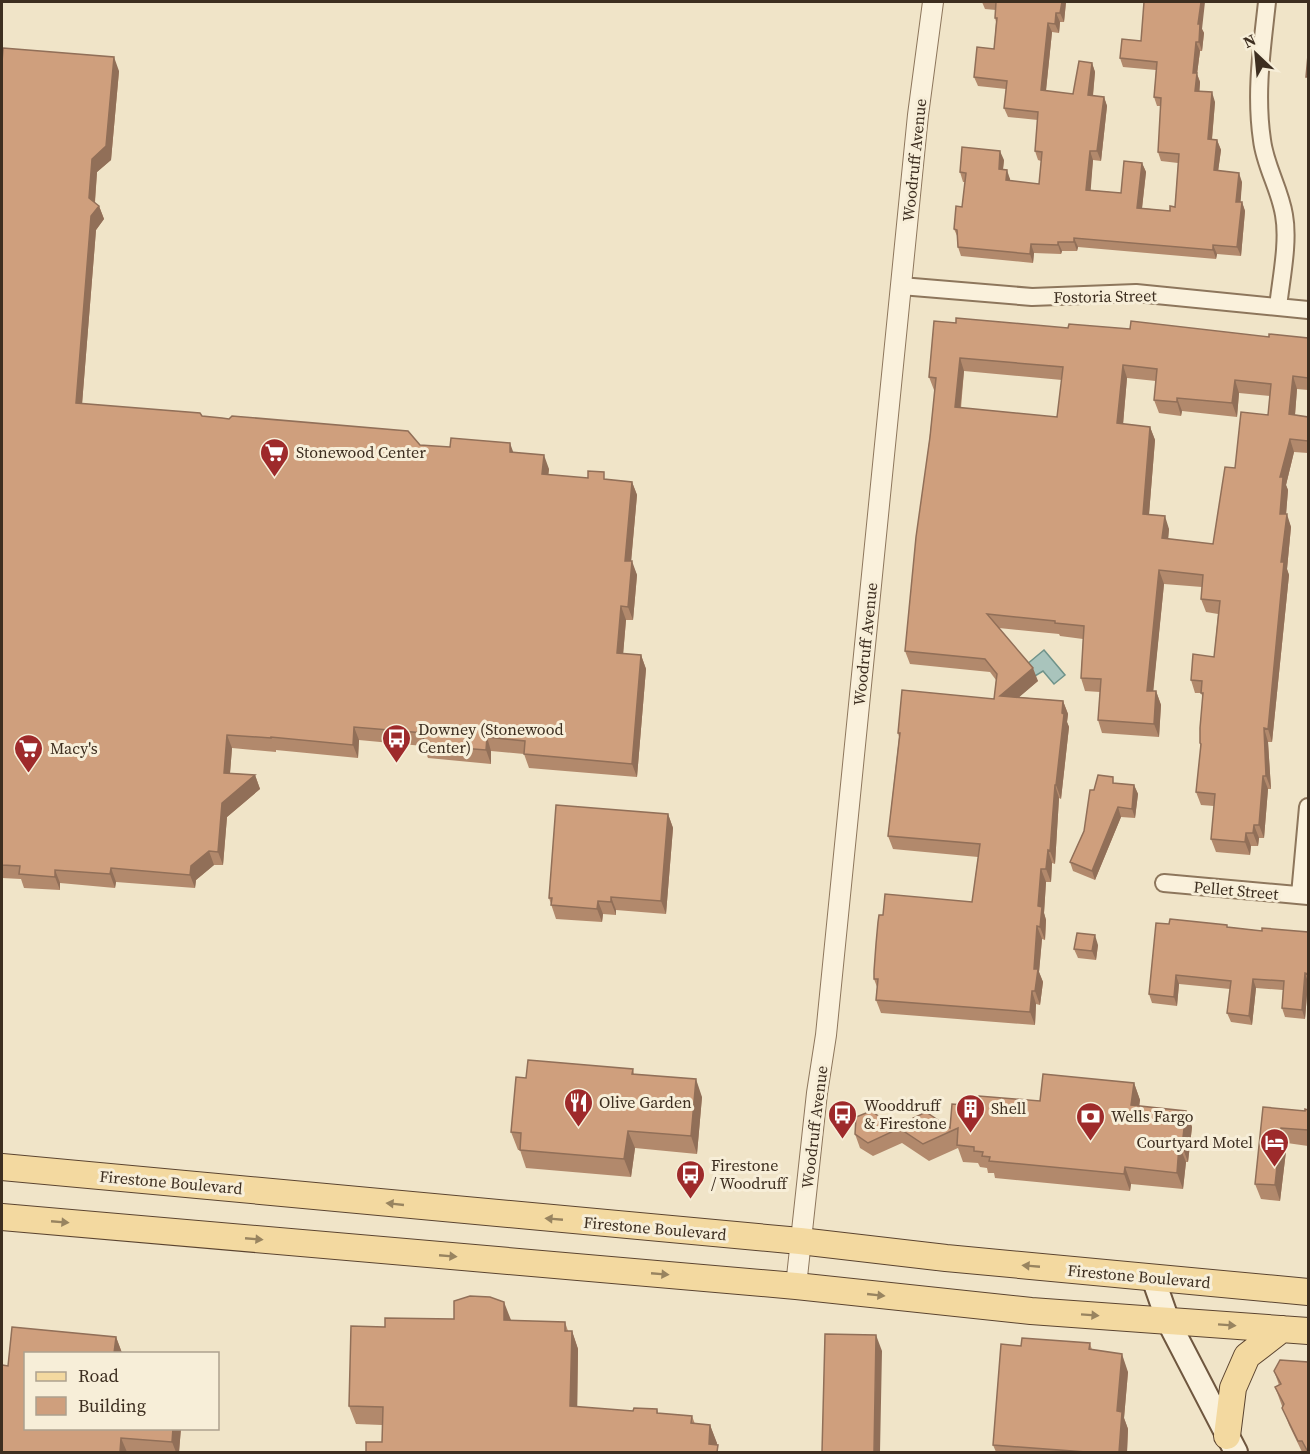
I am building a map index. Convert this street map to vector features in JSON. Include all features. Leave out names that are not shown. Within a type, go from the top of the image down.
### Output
[{"type":"main road","name":"Firestone Boulevard","points":[[2,1167],[800,1241],[946,1258],[1308,1292]]},
{"type":"main road","points":[[2,1217],[796,1286],[1031,1311],[1308,1331]]},
{"type":"main road","points":[[1153,1278],[1168,1320],[1232,1444]]},
{"type":"main road","points":[[1232,1444],[1233,1388],[1247,1356],[1282,1329]]},
{"type":"street","name":"Woodruff Avenue","points":[[796,1286],[817,1093],[826,1035],[918,115],[933,2]]},
{"type":"street","points":[[1267,2],[1258,104],[1267,166],[1284,215],[1286,232],[1278,307]]},
{"type":"street","name":"Fostoria Street","points":[[901,286],[1032,297],[1136,293],[1308,310]]},
{"type":"street","points":[[1304,895],[1308,807]]},
{"type":"street","name":"Pellet Street","points":[[1164,884],[1304,895]]},
{"type":"water","points":[[1044,650],[1065,675],[1054,684],[1043,671],[1035,676],[1026,665]]},
{"type":"building","points":[[996,2],[1062,2],[1060,13],[1056,13],[1055,24],[1048,23],[1041,90],[1073,94],[1079,61],[1092,63],[1088,95],[1104,97],[1097,151],[1090,151],[1086,190],[1121,193],[1124,161],[1142,163],[1137,208],[1170,211],[1170,206],[1175,207],[1179,154],[1158,152],[1161,98],[1154,97],[1157,62],[1120,58],[1122,39],[1141,41],[1144,2],[1201,2],[1198,24],[1200,24],[1199,42],[1196,42],[1193,73],[1197,73],[1195,91],[1212,92],[1208,139],[1217,140],[1214,170],[1239,173],[1236,202],[1242,202],[1237,247],[1213,245],[1213,250],[1074,238],[1074,242],[1058,242],[1058,245],[1031,244],[1030,254],[958,247],[957,230],[954,229],[956,206],[962,207],[966,173],[960,172],[962,147],[1000,151],[999,169],[1007,170],[1006,180],[1039,184],[1042,152],[1035,151],[1038,112],[1004,108],[1007,81],[974,77],[977,47],[994,49]]},
{"type":"building","name":"Stonewood Center","points":[[3,48],[114,57],[106,146],[92,159],[89,198],[99,206],[91,216],[76,403],[200,413],[202,416],[229,419],[232,416],[408,431],[420,445],[450,447],[451,438],[510,443],[510,452],[544,455],[542,474],[588,478],[588,471],[604,472],[604,479],[632,482],[625,561],[632,561],[628,607],[621,606],[617,653],[641,655],[632,764],[524,754],[525,741],[487,737],[486,750],[423,745],[424,733],[354,727],[353,745],[227,735],[224,773],[255,775],[222,803],[218,852],[209,851],[191,866],[190,875],[111,868],[110,874],[55,870],[55,877],[19,874],[20,866],[2,865]]},
{"type":"building","points":[[956,318],[1068,328],[1069,324],[1130,329],[1131,321],[1269,337],[1269,334],[1308,338],[1308,378],[1293,376],[1289,414],[1308,417],[1308,441],[1290,439],[1280,477],[1283,477],[1280,514],[1287,514],[1268,729],[1264,728],[1266,776],[1263,776],[1259,825],[1254,825],[1253,833],[1246,833],[1245,842],[1211,839],[1215,794],[1196,792],[1203,693],[1201,693],[1202,681],[1191,680],[1193,654],[1214,657],[1220,601],[1201,599],[1203,575],[1159,570],[1147,691],[1156,691],[1154,724],[1098,720],[1101,679],[1081,678],[1084,626],[987,614],[1033,668],[1000,696],[1063,701],[1062,713],[1064,714],[1050,851],[1048,850],[1046,869],[1041,869],[1038,906],[1042,907],[1040,927],[1037,926],[1034,969],[1038,969],[1035,991],[1032,991],[1030,1012],[876,1000],[878,979],[874,979],[874,971],[876,944],[879,915],[883,915],[885,894],[972,902],[980,844],[888,836],[900,733],[898,733],[902,690],[994,699],[997,674],[985,659],[905,651],[916,537],[936,378],[929,377],[934,321],[956,323]],"holes":[[[960,358],[1063,367],[1057,417],[955,407]],[[1123,365],[1157,369],[1154,400],[1177,402],[1177,398],[1232,403],[1235,380],[1271,384],[1268,415],[1241,412],[1235,468],[1225,467],[1213,544],[1162,538],[1165,516],[1143,514],[1150,427],[1117,423]]]},
{"type":"building","points":[[1098,775],[1113,777],[1113,783],[1134,785],[1132,809],[1118,807],[1092,871],[1070,862],[1084,831],[1090,790],[1094,790]]},
{"type":"building","points":[[556,805],[668,814],[661,901],[611,897],[611,902],[598,901],[597,909],[551,905],[552,898],[549,898]]},
{"type":"building","points":[[1170,919],[1262,931],[1262,928],[1308,932],[1308,974],[1305,973],[1302,1010],[1282,1008],[1284,981],[1253,979],[1249,1016],[1227,1013],[1231,981],[1176,975],[1174,997],[1149,994],[1156,923],[1169,924]]},
{"type":"building","points":[[1077,933],[1095,935],[1092,951],[1074,949]]},
{"type":"building","points":[[528,1060],[633,1069],[632,1074],[696,1079],[691,1136],[628,1131],[624,1159],[520,1150],[521,1133],[511,1132],[516,1077],[526,1078]]},
{"type":"building","points":[[1043,1074],[1134,1083],[1131,1105],[1186,1111],[1182,1146],[1179,1145],[1177,1173],[1125,1167],[1124,1174],[989,1161],[990,1157],[982,1156],[983,1152],[974,1151],[974,1147],[957,1145],[958,1128],[923,1144],[896,1126],[926,1112],[950,1128],[952,1104],[978,1106],[979,1096],[1040,1101]]},
{"type":"building","points":[[1263,1107],[1308,1110],[1308,1130],[1281,1128],[1275,1185],[1255,1184]]},
{"type":"building","points":[[871,1111],[898,1129],[868,1143],[855,1134],[856,1117]]},
{"type":"building","points":[[470,1296],[490,1297],[504,1302],[504,1320],[565,1322],[565,1331],[572,1331],[570,1406],[633,1411],[634,1408],[657,1409],[657,1413],[692,1416],[691,1423],[710,1425],[709,1444],[718,1445],[717,1452],[366,1452],[366,1442],[382,1442],[383,1407],[349,1406],[351,1326],[385,1327],[385,1318],[454,1319],[454,1301]]},
{"type":"building","points":[[12,1327],[116,1337],[114,1352],[24,1352],[24,1430],[173,1430],[172,1442],[121,1438],[120,1452],[2,1452],[2,1365],[8,1366]]},
{"type":"building","points":[[825,1334],[876,1335],[874,1452],[822,1452]]},
{"type":"building","points":[[1022,1338],[1090,1343],[1089,1349],[1122,1354],[1117,1411],[1122,1412],[1119,1452],[1086,1452],[993,1445],[1001,1344],[1021,1346]]},
{"type":"building","points":[[1280,1360],[1308,1362],[1308,1452],[1302,1441],[1298,1441],[1275,1387],[1281,1384],[1274,1371]]},
{"type":"place","name":"Stonewood Center","points":[[275,478]]},
{"type":"place","name":"Downey (Stonewood Center)","points":[[397,764]]},
{"type":"place","name":"Macy's","points":[[29,774]]},
{"type":"place","name":"Olive Garden","points":[[578,1128]]},
{"type":"place","name":"Shell","points":[[970,1134]]},
{"type":"place","name":"Wooddruff & Firestone","points":[[843,1140]]},
{"type":"place","name":"Wells Fargo","points":[[1090,1142]]},
{"type":"place","name":"Courtyard Motel","points":[[1274,1168]]},
{"type":"place","name":"Firestone / Woodruff","points":[[690,1200]]}]
